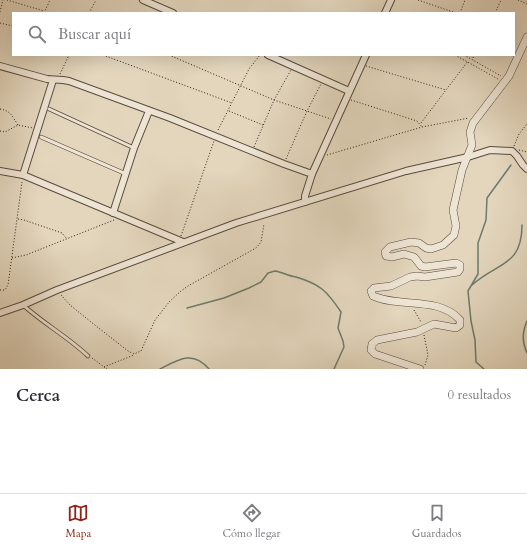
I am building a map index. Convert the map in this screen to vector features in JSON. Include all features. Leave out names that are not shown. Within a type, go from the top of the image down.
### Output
[{"type":"street","points":[[143,0],[171,12]]},
{"type":"street","points":[[385,12],[391,0]]},
{"type":"street","points":[[420,369],[375,354],[371,350],[372,344],[377,340],[418,332],[434,324],[456,328],[460,325],[460,320],[455,315],[435,306],[383,300],[374,297],[371,291],[376,287],[391,286],[410,276],[432,277],[459,271],[460,266],[458,263],[425,267],[421,266],[414,257],[401,254],[390,257],[386,256],[385,253],[390,247],[411,242],[419,243],[426,248],[431,249],[443,245],[454,235],[456,229],[453,210],[462,170],[472,145],[470,132],[473,123],[505,81],[527,37]]},
{"type":"street","points":[[270,56],[324,80],[348,93]]},
{"type":"street","points":[[306,202],[305,196],[312,174],[366,56]]},
{"type":"street","points":[[0,66],[53,80],[69,81],[215,135],[312,174]]},
{"type":"street","points":[[23,176],[53,80]]},
{"type":"street","points":[[113,212],[134,148],[149,111]]},
{"type":"street","points":[[0,313],[181,241],[406,171],[468,157],[490,150],[512,151],[527,169]]},
{"type":"street","points":[[0,171],[23,176],[181,241]]},
{"type":"lane","points":[[49,109],[134,148]]},
{"type":"lane","points":[[40,137],[126,174]]},
{"type":"lane","points":[[23,305],[41,321],[76,345],[88,356]]},
{"type":"path","points":[[0,12],[3,0]]},
{"type":"path","points":[[7,0],[44,12],[50,0]]},
{"type":"path","points":[[90,12],[96,0]]},
{"type":"path","points":[[418,0],[453,12]]},
{"type":"path","points":[[460,12],[465,0]]},
{"type":"path","points":[[495,12],[501,0]]},
{"type":"path","points":[[518,0],[527,4]]},
{"type":"path","points":[[0,23],[12,26]]},
{"type":"path","points":[[106,56],[232,103]]},
{"type":"path","points":[[171,56],[274,100],[307,112],[336,120]]},
{"type":"path","points":[[181,241],[215,135],[249,69],[259,56]]},
{"type":"path","points":[[457,56],[505,81]]},
{"type":"path","points":[[466,56],[505,81]]},
{"type":"path","points":[[421,124],[468,61]]},
{"type":"path","points":[[362,64],[446,90]]},
{"type":"path","points":[[252,151],[274,100],[294,66]]},
{"type":"path","points":[[284,164],[307,112],[324,80]]},
{"type":"path","points":[[348,93],[353,101],[417,121],[422,127]]},
{"type":"path","points":[[0,109],[7,111],[18,125],[37,129]]},
{"type":"path","points":[[228,110],[264,125]]},
{"type":"path","points":[[321,154],[326,155],[422,127],[466,119],[476,120]]},
{"type":"path","points":[[512,151],[519,134],[527,124]]},
{"type":"path","points":[[0,131],[5,132],[18,125]]},
{"type":"path","points":[[0,290],[4,291],[7,288],[12,258],[26,255],[122,216]]},
{"type":"path","points":[[17,219],[62,233],[66,238]]},
{"type":"path","points":[[104,367],[142,351],[151,327],[170,301],[188,286],[256,248],[260,242],[264,224]]},
{"type":"path","points":[[58,290],[70,305],[128,351],[136,354]]},
{"type":"path","points":[[88,356],[107,369]]},
{"type":"waterway","points":[[484,369],[476,362],[475,340],[471,321],[468,291],[478,274],[478,243],[486,220],[487,198],[511,165]]},
{"type":"waterway","points":[[472,285],[513,256],[518,249],[521,239],[522,225]]},
{"type":"waterway","points":[[187,308],[224,298],[249,288],[261,282],[268,273],[275,271],[311,282],[322,289],[341,312],[338,328],[344,347],[334,369]]},
{"type":"waterway","points":[[527,321],[523,337],[527,353]]},
{"type":"waterway","points":[[160,369],[173,362],[186,358],[197,360],[209,369]]}]
